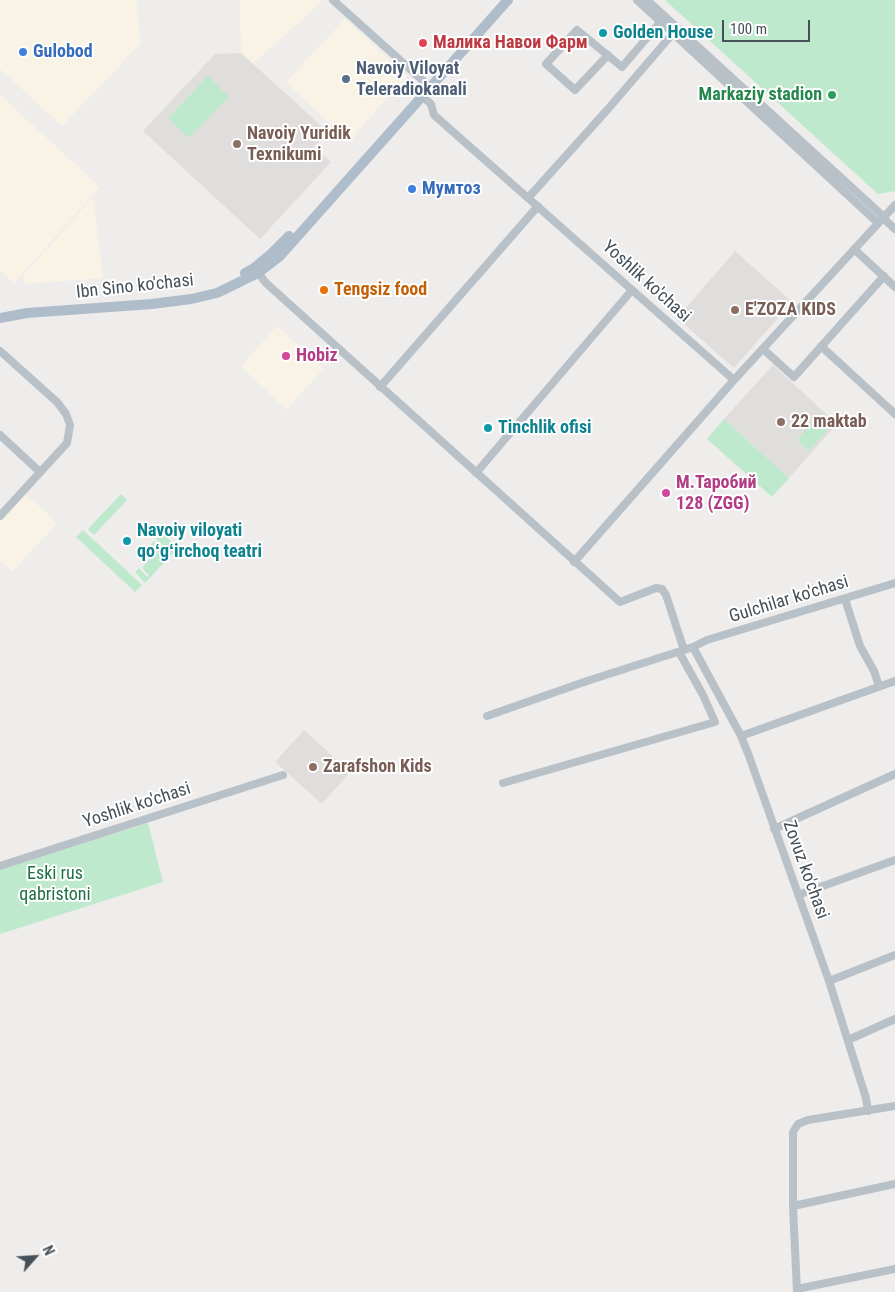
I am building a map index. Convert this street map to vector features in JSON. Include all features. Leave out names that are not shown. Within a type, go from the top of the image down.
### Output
[{"type":"main road","points":[[0,311],[22,307],[172,297],[219,286],[256,270],[420,95],[499,0]]},
{"type":"main road","points":[[428,85],[508,0]]},
{"type":"main road","name":"Ibn Sino ko'chasi","points":[[0,318],[27,312],[152,304],[191,299],[217,292],[256,270]]},
{"type":"street","points":[[333,0],[428,85]]},
{"type":"street","points":[[636,0],[663,19]]},
{"type":"street","points":[[647,0],[663,19],[895,229]]},
{"type":"street","points":[[608,56],[575,90],[546,64],[577,30],[622,67],[663,19]]},
{"type":"street","points":[[528,198],[676,31]]},
{"type":"street","name":"Yoshlik ko'chasi","points":[[420,95],[431,104],[434,115],[734,380]]},
{"type":"street","points":[[574,562],[734,380],[895,205]]},
{"type":"street","points":[[380,386],[538,206]]},
{"type":"street","points":[[854,249],[895,287]]},
{"type":"street","points":[[256,270],[273,289],[620,602],[656,588],[662,589],[666,595],[682,651],[714,722],[503,783]]},
{"type":"street","points":[[763,349],[794,377],[884,276]]},
{"type":"street","points":[[476,473],[632,290]]},
{"type":"street","points":[[821,346],[895,414]]},
{"type":"street","points":[[0,351],[56,402],[66,414],[70,425],[67,444],[0,516]]},
{"type":"street","points":[[0,435],[40,472]]},
{"type":"street","name":"Gulchilar ko'chasi","points":[[487,716],[587,681],[682,651],[707,640],[895,583]]},
{"type":"street","points":[[845,599],[860,646],[874,671],[879,686]]},
{"type":"street","name":"Zovuz ko'chasi","points":[[693,647],[741,736],[829,981],[866,1098],[868,1111]]},
{"type":"street","points":[[741,736],[895,681]]},
{"type":"street","points":[[774,829],[895,774]]},
{"type":"street","name":"Yoshlik ko'chasi","points":[[0,866],[283,775]]},
{"type":"street","points":[[798,895],[895,860]]},
{"type":"street","points":[[829,981],[895,955]]},
{"type":"street","points":[[848,1040],[895,1019]]},
{"type":"street","points":[[895,1106],[808,1120],[798,1124],[793,1132],[793,1206],[797,1291],[895,1269]]},
{"type":"street","points":[[793,1206],[895,1184]]},
{"type":"shaded area","points":[[0,0],[137,0],[140,44],[62,126],[0,69]]},
{"type":"shaded area","points":[[240,0],[322,1],[253,64],[241,53]]},
{"type":"shaded area","name":"Navoiy Viloyat Teleradiokanali","points":[[345,19],[407,76],[349,141],[286,82]]},
{"type":"shaded area","name":"Navoiy Yuridik Texnikumi","points":[[241,53],[328,132],[314,147],[331,162],[260,239],[143,131],[215,54]]},
{"type":"shaded area","points":[[0,95],[100,187],[14,283],[0,271]]},
{"type":"shaded area","points":[[93,197],[103,278],[25,284],[23,276]]},
{"type":"shaded area","name":"E'ZOZA KIDS","points":[[735,251],[792,302],[734,368],[677,318]]},
{"type":"shaded area","points":[[277,326],[323,369],[286,410],[241,366]]},
{"type":"shaded area","name":"22 maktab","points":[[773,365],[837,424],[789,478],[724,419]]},
{"type":"shaded area","points":[[26,494],[57,523],[12,572],[0,561],[0,522]]},
{"type":"shaded area","name":"Zarafshon Kids","points":[[304,730],[350,772],[322,804],[275,762]]},
{"type":"green space","name":"Markaziy stadion","points":[[665,0],[895,0],[895,191],[878,194]]},
{"type":"green space","points":[[208,76],[229,97],[189,138],[168,118]]},
{"type":"green space","points":[[819,414],[832,425],[809,451],[797,440]]},
{"type":"green space","points":[[724,419],[789,478],[772,497],[707,439]]},
{"type":"green space","points":[[121,494],[127,500],[94,535],[88,529]]},
{"type":"green space","points":[[83,530],[142,585],[135,592],[76,537]]},
{"type":"green space","points":[[163,534],[178,548],[145,583],[135,572],[139,568],[147,577],[149,575],[142,568],[155,553],[152,550],[154,547],[151,544],[154,541],[160,546],[162,545],[155,538]]},
{"type":"green space","name":"Eski rus qabristoni","points":[[148,823],[163,882],[0,934],[0,870]]},
{"type":"place","name":"Golden House","points":[[603,33]]},
{"type":"place","name":"Малика Навои Фарм","points":[[423,43]]},
{"type":"place","name":"Gulobod","points":[[23,52]]},
{"type":"place","name":"Navoiy Viloyat Teleradiokanali","points":[[346,79]]},
{"type":"place","name":"Markaziy stadion","points":[[832,95]]},
{"type":"place","name":"Navoiy Yuridik Texnikumi","points":[[237,144]]},
{"type":"place","name":"Мумтоз","points":[[412,189]]},
{"type":"place","name":"Tengsiz food","points":[[324,290]]},
{"type":"place","name":"E'ZOZA KIDS","points":[[735,310]]},
{"type":"place","name":"Hobiz","points":[[286,356]]},
{"type":"place","name":"22 maktab","points":[[781,422]]},
{"type":"place","name":"Tinchlik ofisi","points":[[488,428]]},
{"type":"place","name":"М.Таробий 128 (ZGG)","points":[[666,493]]},
{"type":"place","name":"Navoiy viloyati qoʻgʻirchoq teatri","points":[[127,541]]},
{"type":"place","name":"Zarafshon Kids","points":[[313,767]]}]
